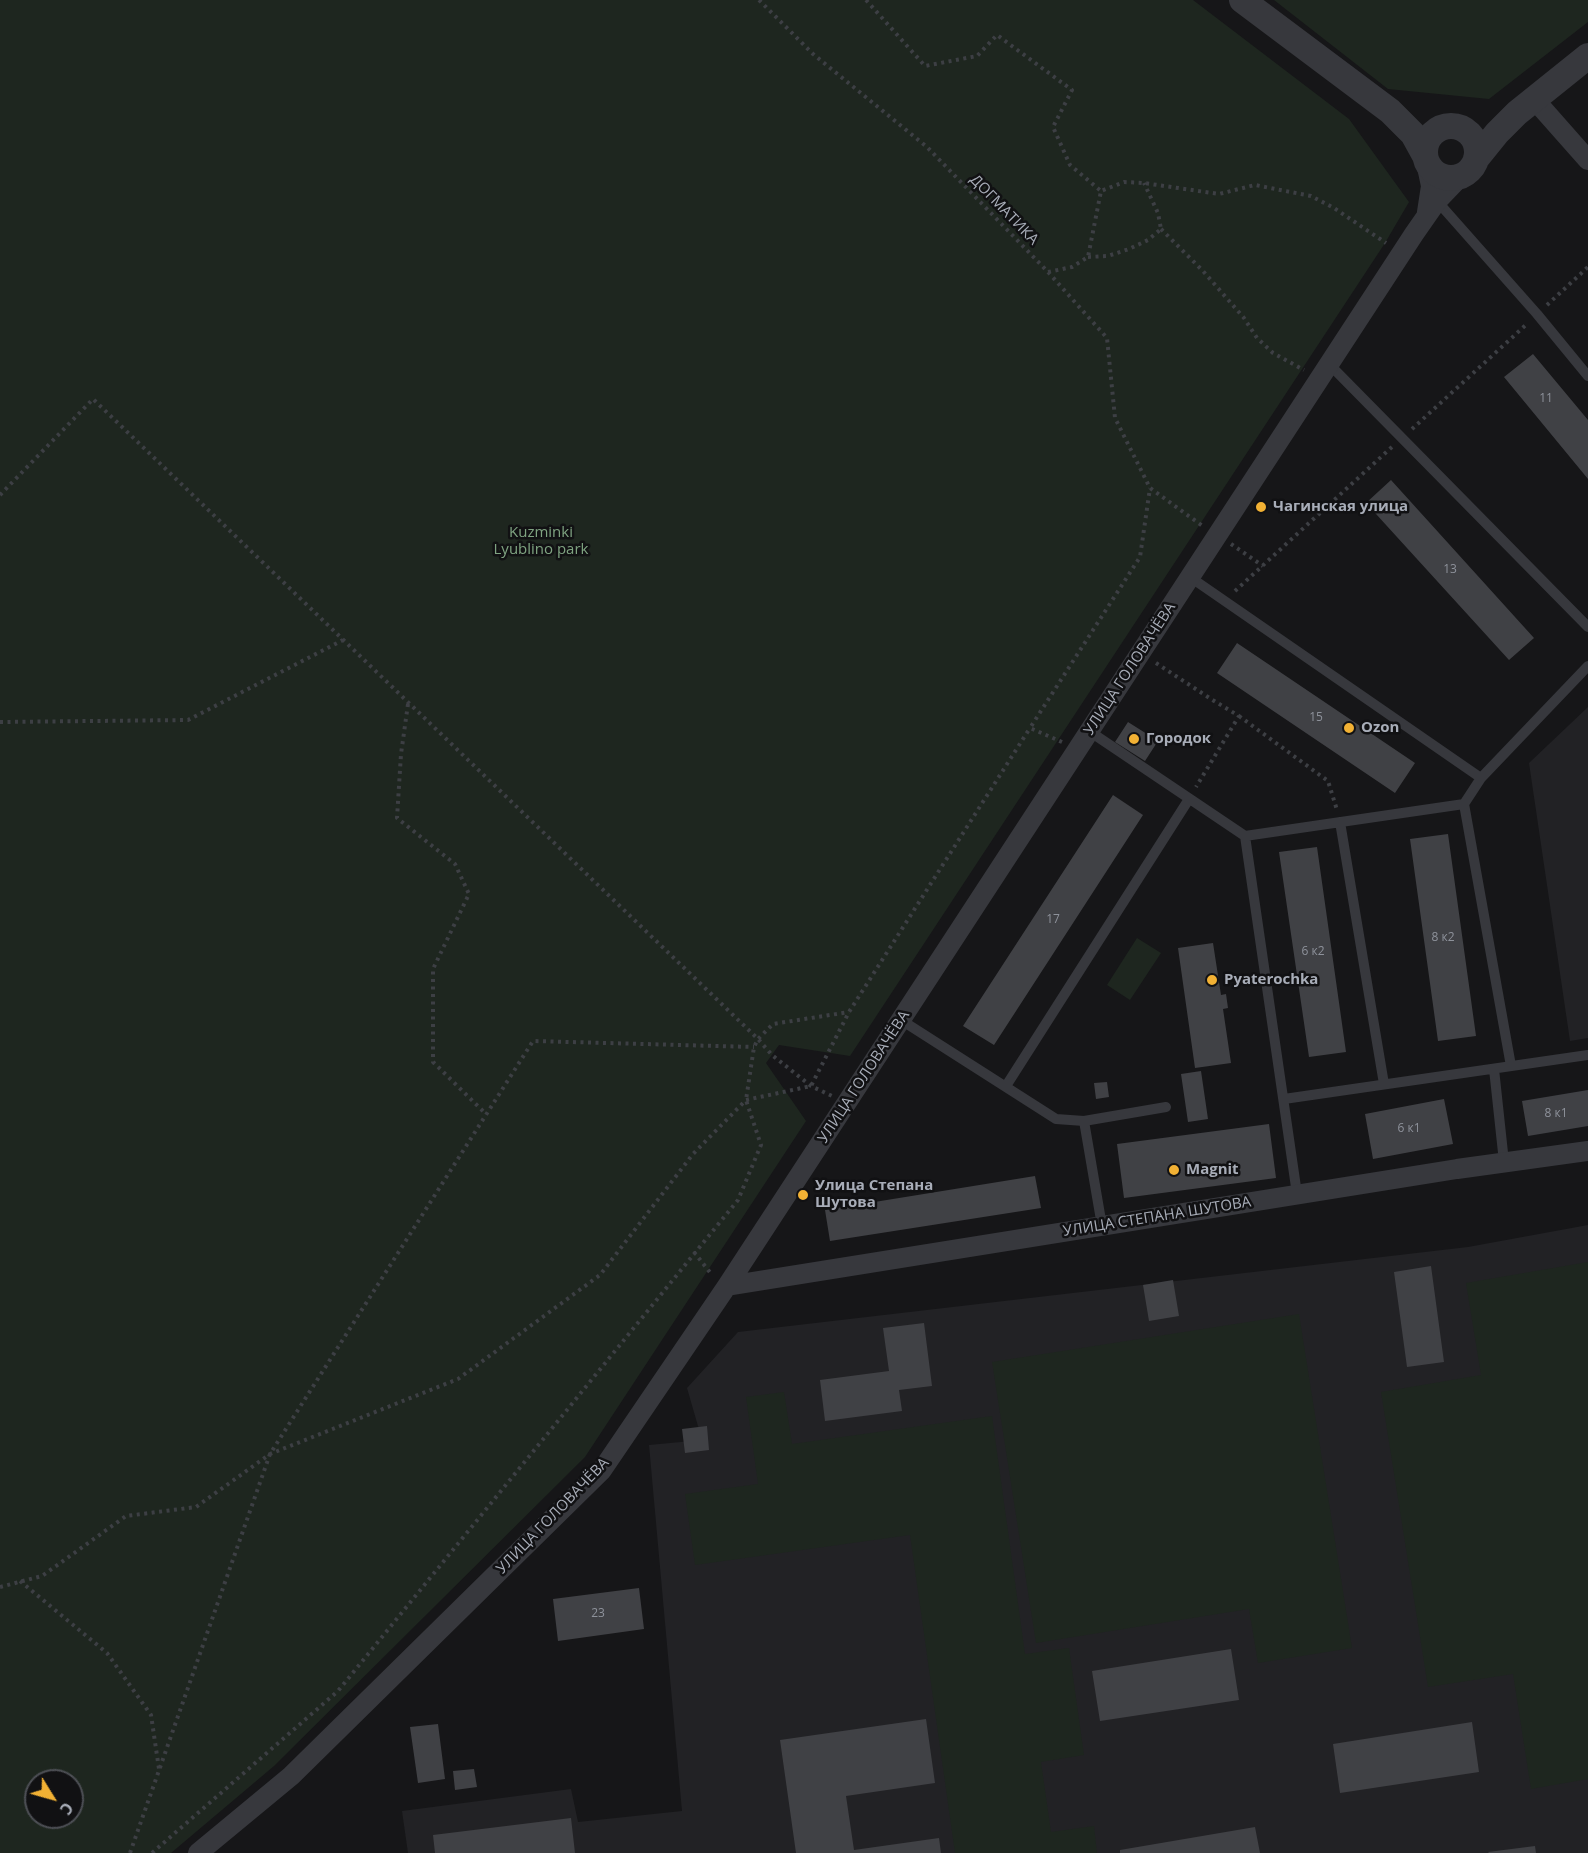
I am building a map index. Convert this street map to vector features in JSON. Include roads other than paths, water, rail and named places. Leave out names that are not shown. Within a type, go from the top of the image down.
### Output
[{"type":"street","points":[[1242,0],[1390,111],[1413,134],[1430,169],[1436,175],[1444,178],[1468,168],[1497,132],[1588,56]]},
{"type":"street","points":[[1390,111],[1425,124],[1453,126],[1493,124],[1526,106]]},
{"type":"street","points":[[1526,106],[1588,159]]},
{"type":"street","points":[[1425,158],[1428,138],[1434,132],[1453,126],[1465,130],[1475,143],[1468,168]]},
{"type":"street","name":"УЛИЦА ГОЛОВАЧЁВА","points":[[1425,158],[1431,186],[1432,208]]},
{"type":"street","name":"УЛИЦА ГОЛОВАЧЁВА","points":[[198,1853],[291,1776],[602,1470],[727,1286],[1190,577],[1223,539],[1324,371],[1403,250],[1432,208],[1468,168]]},
{"type":"street","name":"УЛИЦА СТЕПАНА ШУТОВА","points":[[727,1286],[1297,1194],[1588,1151]]},
{"type":"lane","points":[[1432,208],[1537,314],[1588,376]]},
{"type":"lane","points":[[1324,371],[1402,438],[1588,627]]},
{"type":"lane","points":[[1190,577],[1481,778]]},
{"type":"lane","points":[[1511,1066],[1464,804],[1481,778],[1588,666]]},
{"type":"lane","points":[[1089,731],[1245,836],[1464,804]]},
{"type":"lane","points":[[1006,1086],[1189,799]]},
{"type":"lane","points":[[1340,822],[1384,1084]]},
{"type":"lane","points":[[1245,836],[1297,1194]]},
{"type":"lane","points":[[901,1020],[1056,1119],[1084,1121],[1166,1107]]},
{"type":"lane","points":[[1284,1099],[1588,1055]]},
{"type":"lane","points":[[1494,1069],[1504,1162]]},
{"type":"lane","points":[[1084,1121],[1102,1226]]},
{"type":"place","name":"Чагинская улица","points":[[1261,507]]},
{"type":"place","name":"Ozon","points":[[1349,728]]},
{"type":"place","name":"Городок","points":[[1134,739]]},
{"type":"place","name":"Pyaterochka","points":[[1212,980]]},
{"type":"place","name":"Magnit","points":[[1174,1170]]},
{"type":"place","name":"Улица Степана Шутова","points":[[803,1195]]},
{"type":"park label","name":"Kuzminki Lyublino park","points":[[541,542]]}]
